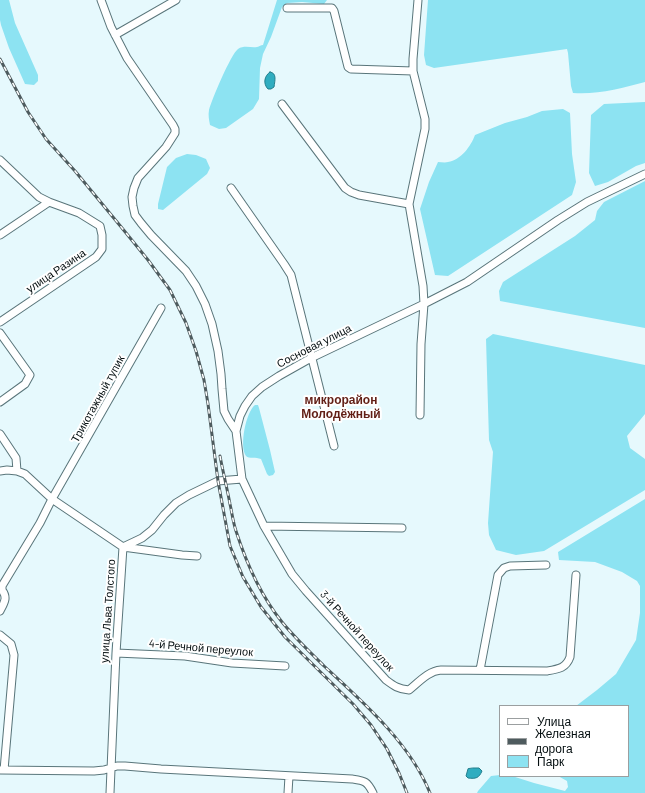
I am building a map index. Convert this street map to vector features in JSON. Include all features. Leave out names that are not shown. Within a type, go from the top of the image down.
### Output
[{"type":"street","points":[[102,0],[111,27],[126,58],[176,130],[166,147],[138,178],[132,197],[135,215],[151,235],[186,271],[202,298],[212,324],[218,351],[224,411],[236,431]]},
{"type":"street","points":[[115,36],[176,0]]},
{"type":"street","points":[[418,0],[413,71],[425,119],[425,135],[409,204],[423,286],[424,304],[421,344],[420,415]]},
{"type":"street","points":[[287,8],[332,8],[348,67],[413,71]]},
{"type":"street","points":[[282,104],[345,188],[359,195],[409,204]]},
{"type":"street","points":[[0,160],[39,197],[49,202],[0,235]]},
{"type":"street","name":"Сосновая улица","points":[[242,480],[236,431],[240,416],[245,406],[252,396],[262,387],[312,358],[467,282],[587,202],[645,174]]},
{"type":"street","points":[[232,188],[291,275],[334,446]]},
{"type":"street","name":"улица Разина","points":[[0,322],[96,257],[102,249],[102,235],[100,226],[80,214],[49,202]]},
{"type":"street","name":"Трикотажный тупик","points":[[0,611],[6,599],[2,586],[40,523],[52,499],[161,308]]},
{"type":"street","points":[[0,333],[30,375],[25,384],[0,402]]},
{"type":"street","points":[[0,434],[16,458],[17,471]]},
{"type":"street","points":[[0,471],[17,471],[25,474],[52,499],[123,547],[197,556]]},
{"type":"street","name":"3-й Речной переулок","points":[[242,480],[264,526],[292,574],[386,680],[401,689],[409,690],[435,670],[547,671],[562,667],[568,663],[570,657],[576,575]]},
{"type":"street","name":"улица Льва Толстого","points":[[110,793],[116,653],[123,547],[142,538],[152,530],[176,503],[189,495],[218,481],[242,480]]},
{"type":"street","points":[[264,526],[402,528]]},
{"type":"street","points":[[480,670],[498,575],[504,568],[510,566],[546,565]]},
{"type":"street","points":[[0,635],[12,644],[14,655],[2,770],[94,771],[117,766],[125,766],[352,779],[365,781],[369,784],[373,793]]},
{"type":"street","name":"4-й Речной переулок","points":[[116,653],[185,656],[232,663],[285,666]]},
{"type":"street","points":[[288,793],[289,776]]},
{"type":"green space","points":[[0,0],[9,0],[15,23],[38,75],[38,81],[34,85],[25,84],[9,48],[0,20]]},
{"type":"green space","points":[[277,0],[327,0],[324,4],[302,2],[287,3],[282,7],[263,54],[260,68],[259,99],[253,109],[226,128],[219,129],[210,125],[209,110],[231,59],[240,48],[257,47],[263,45]]},
{"type":"green space","points":[[428,0],[645,0],[645,82],[600,92],[573,93],[567,49],[434,68],[426,65],[424,55]]},
{"type":"green space","points":[[645,102],[645,163],[636,166],[608,182],[595,186],[589,173],[591,115],[604,104]]},
{"type":"green space","points":[[563,109],[570,113],[572,154],[576,182],[572,195],[448,276],[435,275],[420,209],[429,182],[438,162],[453,161],[468,148],[475,135],[542,111]]},
{"type":"green space","points":[[187,154],[196,155],[206,159],[210,168],[207,174],[163,210],[158,209],[167,167],[176,158]]},
{"type":"green space","points":[[645,181],[645,328],[500,301],[499,291],[503,282],[575,236],[595,220],[597,211],[604,202]]},
{"type":"green space","points":[[493,334],[645,365],[645,414],[627,436],[630,448],[645,459],[645,490],[544,551],[516,555],[496,550],[489,535],[488,523],[493,452],[489,440],[486,339]]},
{"type":"green space","points":[[255,405],[258,405],[259,408],[275,472],[273,475],[269,476],[261,459],[247,457],[244,451],[244,429],[249,415]]},
{"type":"green space","points":[[645,499],[645,793],[477,793],[491,776],[499,775],[499,777],[515,777],[565,791],[568,787],[567,781],[560,777],[629,777],[629,705],[577,705],[616,674],[636,640],[640,613],[640,586],[637,581],[622,572],[595,562],[559,560],[558,552]]},
{"type":"shaded area","points":[[270,72],[275,75],[275,82],[274,87],[268,89],[265,85],[265,80],[266,76]]},
{"type":"shaded area","points":[[479,768],[482,771],[477,778],[468,778],[466,776],[468,769]]},
{"type":"railway","points":[[0,59],[28,112],[46,139],[75,171],[148,260],[170,290],[186,323],[204,380],[218,481],[230,546],[243,577],[261,607],[285,637],[353,704],[371,725],[387,749],[407,793]]},
{"type":"railway","points":[[220,456],[236,531],[249,567],[267,601],[274,612],[297,639],[354,694],[398,740],[421,775],[430,793]]},
{"type":"district","name":"микрорайон Молодёжный","points":[[341,407]]}]
